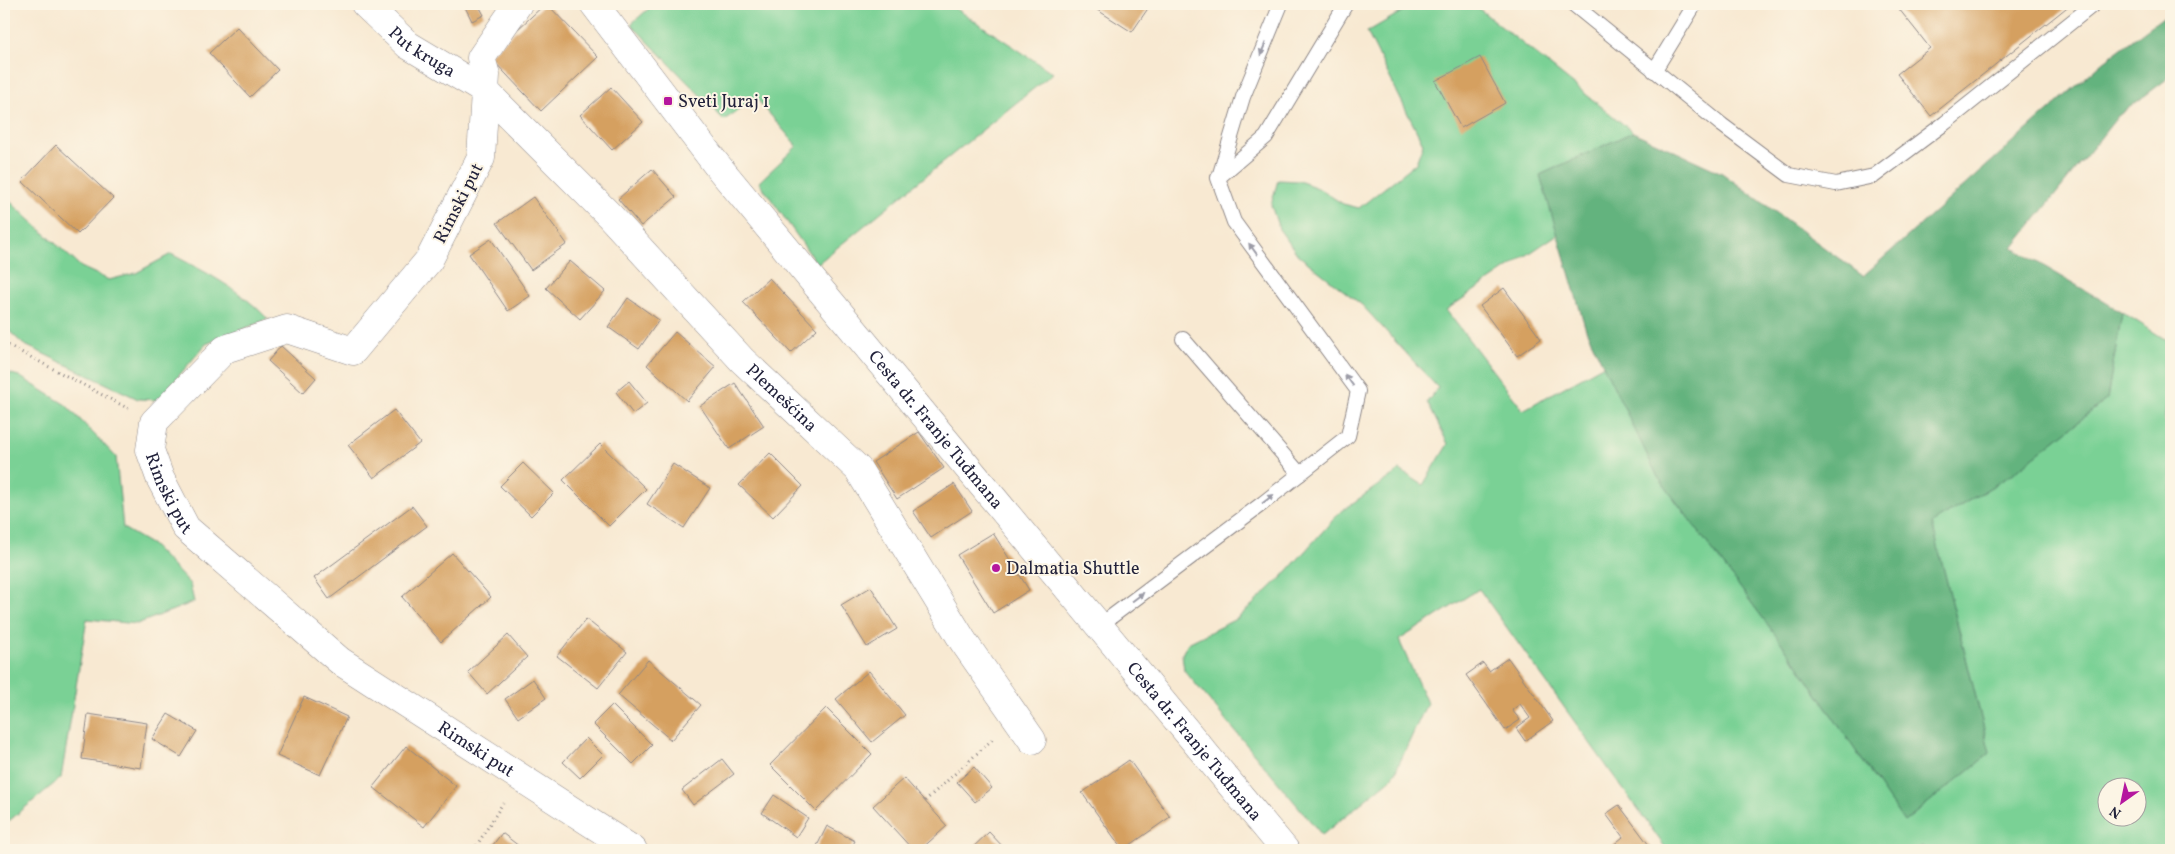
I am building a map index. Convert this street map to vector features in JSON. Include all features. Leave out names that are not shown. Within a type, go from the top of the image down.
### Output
[{"type":"street","name":"Put kruga","points":[[365,4],[408,45],[485,91]]},
{"type":"street","name":"Rimski put","points":[[518,4],[481,58],[486,75],[481,158],[429,260],[353,351],[287,329],[225,349],[154,422],[150,450],[160,478],[186,528],[340,662],[633,850]]},
{"type":"street","name":"Cesta dr. Franje Tuđmana","points":[[594,4],[716,164],[1285,850]]},
{"type":"street","name":"Plemešćina","points":[[485,91],[609,214],[742,360],[858,470],[963,641],[1032,740]]},
{"type":"lane","points":[[1099,626],[1348,436],[1358,392],[1234,222],[1218,178],[1243,97],[1281,4]]},
{"type":"lane","points":[[1218,178],[1266,138],[1346,4]]},
{"type":"lane","points":[[1573,4],[1654,71],[1788,175],[1836,184],[1874,176],[1945,123],[2094,4]]},
{"type":"lane","points":[[1654,71],[1695,4]]},
{"type":"lane","points":[[1183,340],[1300,474]]},
{"type":"path","points":[[4,342],[154,422]]},
{"type":"path","points":[[925,801],[1016,717]]},
{"type":"path","points":[[474,850],[519,777]]},
{"type":"green space","points":[[654,4],[949,4],[1053,73],[817,264],[759,182],[797,146],[756,98],[724,120],[631,24]]},
{"type":"green space","points":[[1415,4],[1473,4],[1633,132],[1540,175],[1558,234],[1446,310],[1523,410],[1604,365],[1658,477],[1797,664],[1904,822],[1990,753],[1932,523],[2011,475],[2107,399],[2122,312],[2171,343],[2171,369],[2164,422],[2171,425],[2171,850],[1923,850],[1922,846],[1917,850],[1667,850],[1479,589],[1399,640],[1427,703],[1393,777],[1322,835],[1184,670],[1182,654],[1188,643],[1238,618],[1282,577],[1340,512],[1400,470],[1423,485],[1448,444],[1427,402],[1438,388],[1362,305],[1298,255],[1279,229],[1271,205],[1278,180],[1299,181],[1318,188],[1343,204],[1359,208],[1416,163],[1423,144],[1367,32]]},
{"type":"green space","points":[[2171,11],[2171,76],[2118,116],[2013,248],[2122,312],[2107,399],[2011,475],[1932,523],[1990,753],[1904,822],[1797,664],[1658,477],[1586,330],[1540,175],[1633,132],[1722,173],[1863,276],[2103,62]]},
{"type":"green space","points":[[4,196],[81,267],[109,280],[136,273],[171,254],[235,290],[268,319],[206,344],[158,400],[138,399],[23,344],[4,326]]},
{"type":"green space","points":[[4,372],[19,376],[66,405],[116,457],[123,528],[152,545],[190,584],[194,602],[137,624],[87,619],[61,778],[4,825]]},
{"type":"building","points":[[478,4],[484,15],[472,21],[464,5]]},
{"type":"building","points":[[545,4],[598,57],[541,111],[489,56]]},
{"type":"building","points":[[1088,4],[1151,4],[1132,32]]},
{"type":"building","points":[[1895,4],[2071,4],[1931,116],[1897,74],[1930,48]]},
{"type":"building","points":[[237,27],[278,70],[250,97],[209,53]]},
{"type":"building","points":[[1480,57],[1505,103],[1461,128],[1435,81]]},
{"type":"building","points":[[611,87],[643,122],[612,150],[580,115]]},
{"type":"building","points":[[56,145],[113,198],[78,234],[22,181]]},
{"type":"building","points":[[652,169],[676,197],[641,226],[618,199]]},
{"type":"building","points":[[533,197],[567,244],[531,270],[497,223]]},
{"type":"building","points":[[491,239],[530,296],[508,311],[469,254]]},
{"type":"building","points":[[570,261],[605,291],[580,319],[546,288]]},
{"type":"building","points":[[769,278],[817,329],[791,353],[743,302]]},
{"type":"building","points":[[1504,288],[1541,339],[1517,356],[1480,306]]},
{"type":"building","points":[[628,298],[659,320],[639,349],[608,327]]},
{"type":"building","points":[[675,332],[716,367],[687,401],[647,365]]},
{"type":"building","points":[[281,346],[316,378],[303,393],[268,361]]},
{"type":"building","points":[[629,381],[647,403],[633,414],[616,392]]},
{"type":"building","points":[[735,383],[764,426],[729,449],[700,406]]},
{"type":"building","points":[[394,410],[420,443],[374,478],[348,445]]},
{"type":"building","points":[[919,432],[944,468],[897,499],[873,462]]},
{"type":"building","points":[[600,444],[646,489],[609,526],[563,480]]},
{"type":"building","points":[[770,453],[803,486],[773,517],[739,485]]},
{"type":"building","points":[[523,463],[554,493],[531,516],[500,486]]},
{"type":"building","points":[[673,464],[710,488],[684,528],[647,504]]},
{"type":"building","points":[[954,484],[972,511],[931,538],[913,511]]},
{"type":"building","points":[[412,506],[427,526],[329,599],[314,578]]},
{"type":"building","points":[[993,533],[1029,590],[993,613],[957,555]]},
{"type":"building","points":[[452,553],[491,597],[441,642],[402,597]]},
{"type":"building","points":[[871,587],[897,629],[867,647],[841,605]]},
{"type":"building","points":[[586,619],[627,652],[598,688],[557,656]]},
{"type":"building","points":[[508,635],[527,657],[487,694],[468,672]]},
{"type":"building","points":[[1508,658],[1553,721],[1525,741],[1516,728],[1530,718],[1520,704],[1512,710],[1520,720],[1505,730],[1466,675],[1483,663],[1489,671]]},
{"type":"building","points":[[648,660],[701,705],[671,740],[618,695]]},
{"type":"building","points":[[869,671],[905,715],[872,742],[836,699]]},
{"type":"building","points":[[533,679],[546,698],[518,718],[505,699]]},
{"type":"building","points":[[304,697],[347,717],[320,775],[277,756]]},
{"type":"building","points":[[612,705],[652,745],[633,764],[593,724]]},
{"type":"building","points":[[826,708],[872,754],[816,811],[770,765]]},
{"type":"building","points":[[88,714],[147,723],[141,768],[82,759]]},
{"type":"building","points":[[168,714],[197,731],[181,757],[152,739]]},
{"type":"building","points":[[586,738],[603,755],[580,778],[563,762]]},
{"type":"building","points":[[406,746],[456,786],[424,827],[373,787]]},
{"type":"building","points":[[722,759],[734,774],[693,805],[682,790]]},
{"type":"building","points":[[1129,760],[1170,817],[1123,850],[1082,793]]},
{"type":"building","points":[[974,767],[992,788],[975,802],[957,782]]},
{"type":"building","points":[[904,778],[947,826],[920,850],[913,850],[873,806]]},
{"type":"building","points":[[774,795],[808,818],[796,837],[762,813]]},
{"type":"building","points":[[1619,805],[1652,849],[1618,850],[1612,846],[1623,837],[1606,814]]},
{"type":"building","points":[[827,826],[855,841],[850,850],[815,850]]},
{"type":"building","points":[[989,832],[1006,850],[970,850]]},
{"type":"building","points":[[502,833],[524,850],[489,850]]},
{"type":"place","name":"Sveti Juraj 1","points":[[668,101]]},
{"type":"place","name":"Dalmatia Shuttle","points":[[996,568]]}]
